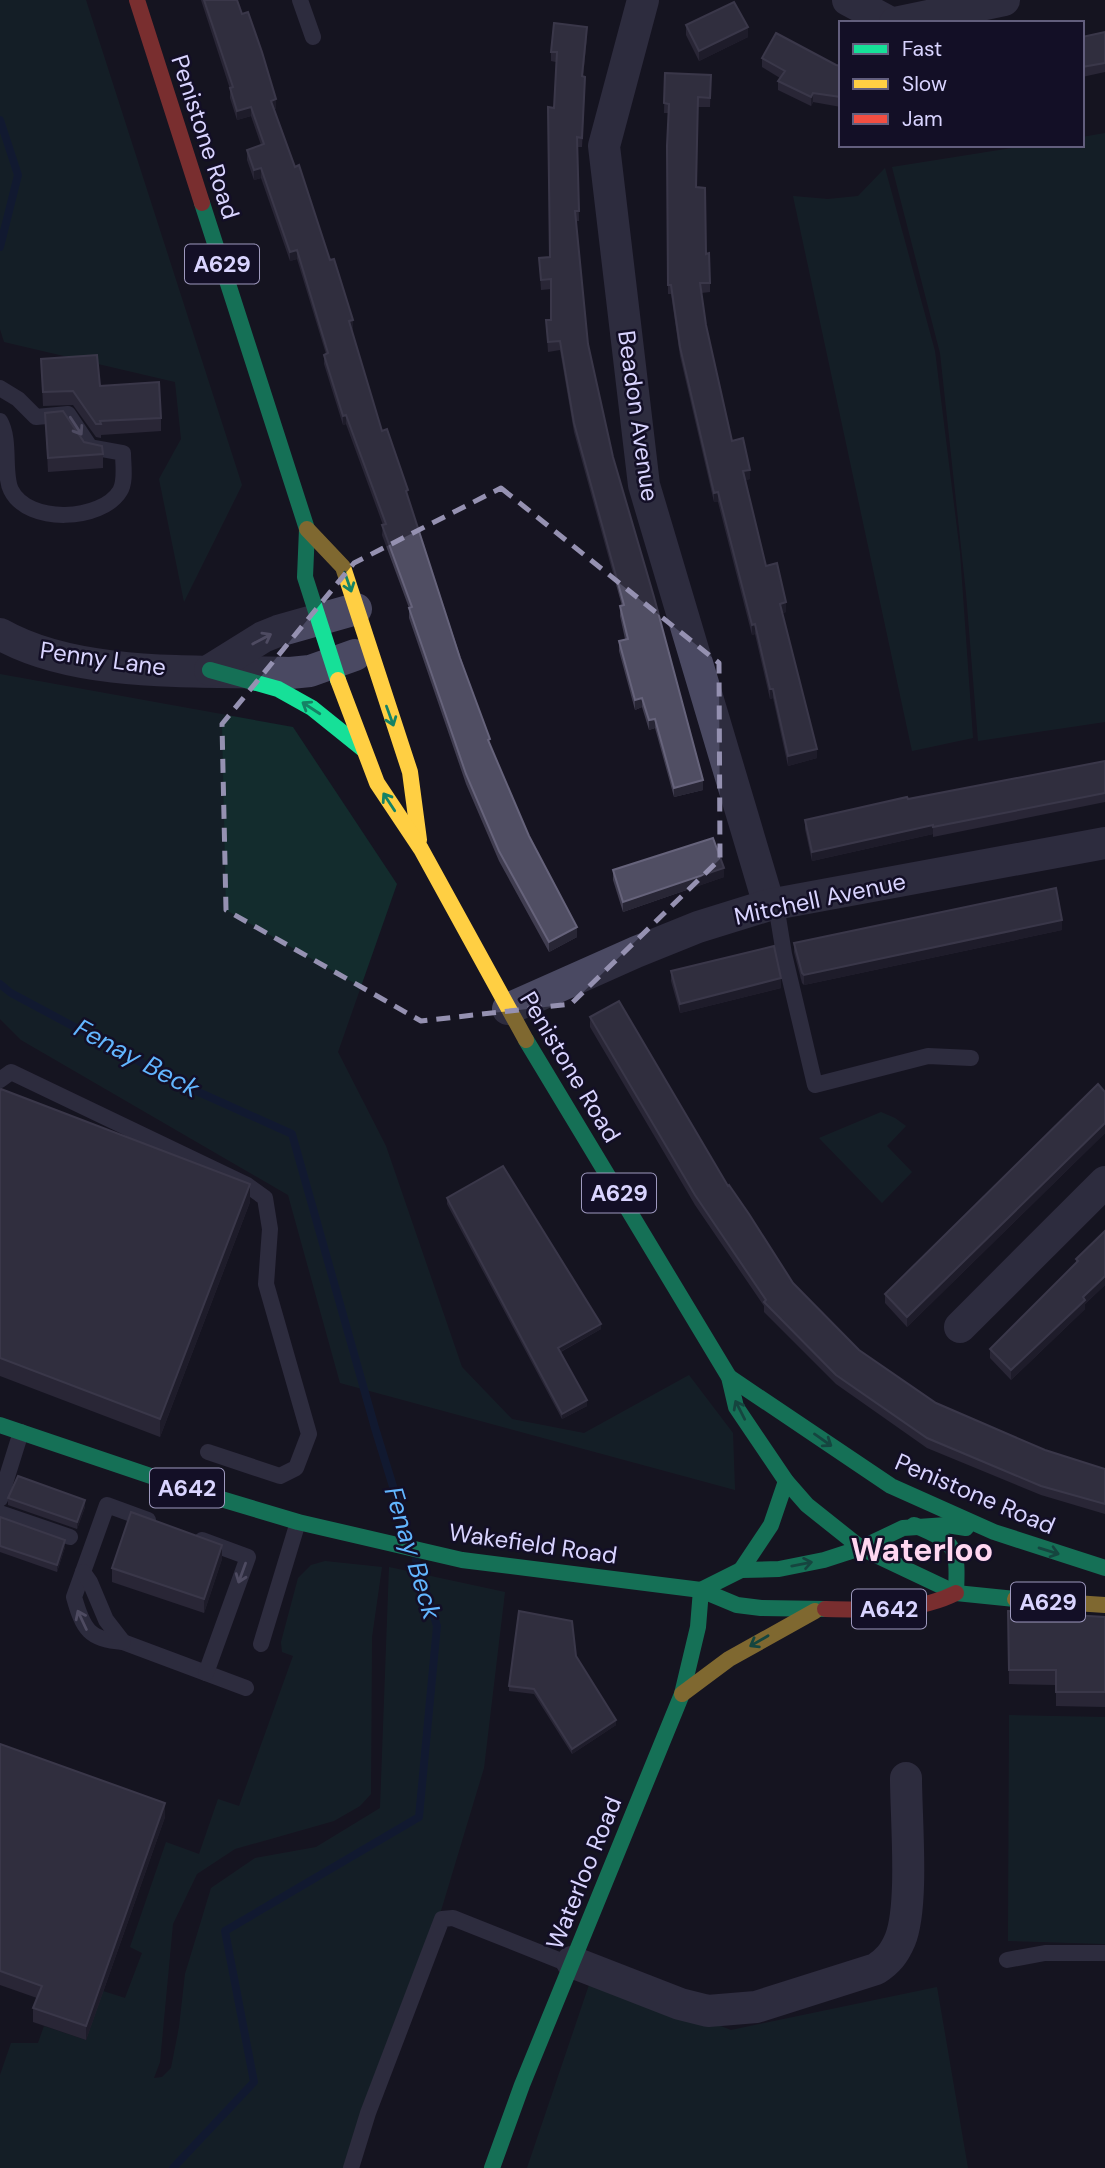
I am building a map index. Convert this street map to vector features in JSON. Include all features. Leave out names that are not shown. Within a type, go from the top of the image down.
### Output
[{"type":"main road","name":"Penistone Road","points":[[137,0],[307,528],[305,577],[318,620],[377,783],[421,849],[508,1009],[729,1377],[736,1407],[786,1481],[807,1505],[861,1548],[956,1593],[1105,1605]]},
{"type":"main road","name":"Penistone Road","points":[[307,528],[342,567],[410,772],[421,849]]},
{"type":"main road","points":[[210,670],[278,689],[312,708],[364,751]]},
{"type":"main road","name":"Penistone Road","points":[[729,1377],[891,1486],[994,1532],[1105,1568]]},
{"type":"main road","name":"A629","points":[[767,1401],[803,1446]]},
{"type":"main road","name":"Wakefield Road","points":[[0,1425],[201,1493],[298,1522],[462,1560],[701,1590],[737,1605],[761,1608],[877,1610],[942,1600],[956,1593]]},
{"type":"main road","points":[[741,1570],[764,1537],[781,1500],[786,1481]]},
{"type":"main road","points":[[889,1515],[943,1537],[954,1549],[958,1564],[956,1593]]},
{"type":"main road","points":[[701,1590],[741,1570],[779,1569],[798,1565],[861,1548],[903,1528],[947,1525],[994,1532]]},
{"type":"main road","name":"Waterloo Road","points":[[492,2168],[522,2085],[682,1694],[698,1627],[701,1590]]},
{"type":"main road","points":[[682,1694],[703,1675],[743,1650],[820,1609]]},
{"type":"street","name":"Beadon Avenue","points":[[643,0],[604,146],[644,485],[773,905]]},
{"type":"street","points":[[848,0],[889,21]]},
{"type":"street","points":[[903,21],[1004,0]]},
{"type":"street","points":[[210,670],[263,638],[356,609]]},
{"type":"street","name":"Penny Lane","points":[[0,634],[22,646],[66,658],[141,669],[290,673],[310,671],[370,650]]},
{"type":"street","name":"Mitchell Avenue","points":[[508,1009],[686,932],[773,905],[1105,843]]},
{"type":"street","points":[[960,1327],[1105,1182]]},
{"type":"street","points":[[572,1963],[680,2004],[708,2011],[756,2007],[876,1969],[891,1958],[901,1938],[907,1898],[906,1778]]},
{"type":"lane","points":[[300,0],[313,37]]},
{"type":"lane","points":[[0,388],[18,399],[36,417],[68,414],[90,447],[123,453],[121,490],[108,505],[73,516],[35,511],[22,503],[10,490],[7,449],[0,421]]},
{"type":"lane","points":[[773,905],[816,1085],[928,1056],[971,1058]]},
{"type":"lane","points":[[0,1080],[11,1072],[247,1185],[265,1198],[270,1229],[266,1284],[309,1434],[296,1468],[280,1476],[208,1452]]},
{"type":"lane","points":[[0,1499],[21,1432]]},
{"type":"lane","points":[[159,1524],[107,1505],[74,1597],[78,1613],[89,1633],[106,1641],[123,1642],[246,1688]]},
{"type":"lane","points":[[0,1513],[69,1537]]},
{"type":"lane","points":[[261,1644],[298,1522]]},
{"type":"lane","points":[[184,1533],[248,1557],[206,1673]]},
{"type":"lane","points":[[83,1572],[106,1620],[123,1642]]},
{"type":"lane","points":[[351,2168],[368,2112],[442,1919],[453,1918],[572,1963]]},
{"type":"lane","points":[[1007,1960],[1045,1953],[1105,1953]]},
{"type":"highlighted area","points":[[501,488],[719,663],[720,859],[571,1004],[421,1021],[226,910],[222,724],[354,563]]},
{"type":"green space","points":[[0,0],[86,0],[242,485],[184,602],[159,479],[181,439],[175,382],[4,342],[0,329]]},
{"type":"green space","points":[[1105,133],[1105,722],[978,741],[966,593],[940,353],[892,167],[1017,147],[1084,147],[1084,137]]},
{"type":"green space","points":[[885,168],[935,351],[960,553],[973,738],[912,751],[793,196],[828,199],[858,196]]},
{"type":"green space","points":[[0,674],[293,727],[397,884],[338,1052],[386,1146],[462,1367],[512,1419],[584,1433],[689,1375],[733,1433],[735,1490],[340,1383],[288,1195],[21,1040],[0,1019]]},
{"type":"green space","points":[[881,1112],[906,1126],[887,1146],[912,1172],[882,1203],[819,1138]]},
{"type":"green space","points":[[325,1561],[382,1567],[372,1637],[371,1794],[360,1806],[334,1821],[235,1849],[197,1874],[173,1924],[160,2062],[154,2078],[162,2077],[171,2068],[185,1974],[211,1888],[255,1858],[316,1847],[380,1808],[389,1567],[505,1592],[484,1768],[437,1924],[348,2168],[0,2168],[0,2075],[11,2043],[38,2043],[44,2026],[86,2040],[103,1991],[125,1998],[142,1953],[130,1947],[166,1842],[199,1854],[218,1799],[239,1806],[293,1656],[282,1652],[281,1642],[298,1578],[311,1565]]},
{"type":"green space","points":[[1009,1715],[1105,1717],[1105,1944],[1008,1941]]},
{"type":"green space","points":[[592,1976],[731,2030],[937,1987],[968,2168],[527,2168]]},
{"type":"building","points":[[204,0],[237,0],[242,14],[248,12],[276,99],[271,101],[295,167],[299,165],[330,260],[334,259],[353,320],[349,321],[382,431],[387,429],[408,490],[406,491],[460,658],[490,739],[488,740],[529,836],[577,927],[549,942],[499,851],[466,774],[409,608],[412,607],[382,525],[386,524],[346,415],[343,416],[324,355],[328,353],[297,250],[290,252],[261,168],[254,170],[247,150],[264,144],[251,107],[237,111],[230,88],[233,87]]},
{"type":"building","points":[[734,2],[748,27],[699,51],[686,25]]},
{"type":"building","points":[[554,23],[587,27],[582,76],[585,77],[582,138],[577,137],[579,211],[575,211],[588,344],[613,457],[703,780],[674,788],[655,719],[649,720],[642,698],[635,700],[619,641],[628,639],[620,606],[624,605],[574,423],[560,341],[548,342],[546,320],[551,320],[551,279],[541,280],[539,258],[550,257],[548,107],[554,108],[557,52],[551,52]]},
{"type":"building","points":[[1105,32],[1105,63],[1084,67],[1084,37]]},
{"type":"building","points":[[776,33],[839,66],[839,97],[813,93],[811,97],[778,81],[785,71],[762,58]]},
{"type":"building","points":[[665,73],[711,75],[710,98],[698,97],[696,187],[705,188],[706,254],[709,253],[710,283],[700,283],[706,325],[732,441],[743,438],[750,470],[743,471],[766,566],[777,563],[786,602],[780,604],[817,749],[788,756],[773,689],[770,689],[755,624],[752,625],[718,492],[714,493],[680,347],[671,285],[668,285],[669,104],[664,103]]},
{"type":"building","points":[[97,355],[100,386],[159,382],[161,418],[100,421],[101,424],[96,424],[73,391],[43,392],[41,359]]},
{"type":"building","points":[[63,411],[84,442],[102,446],[103,454],[48,458],[45,413]]},
{"type":"building","points":[[1105,761],[1105,793],[933,825],[812,852],[805,820],[907,797],[908,799]]},
{"type":"building","points":[[713,838],[724,868],[623,902],[613,870]]},
{"type":"building","points":[[1056,888],[1062,920],[804,975],[802,973],[794,943]]},
{"type":"building","points":[[774,946],[781,978],[680,1004],[671,971]]},
{"type":"building","points":[[619,1001],[728,1186],[793,1283],[859,1350],[936,1403],[1045,1450],[1105,1469],[1105,1504],[1041,1486],[927,1438],[836,1375],[764,1302],[766,1300],[695,1195],[590,1017]]},
{"type":"building","points":[[1098,1084],[1105,1092],[1105,1123],[907,1317],[885,1294]]},
{"type":"building","points":[[1,1089],[250,1184],[160,1419],[0,1358]]},
{"type":"building","points":[[503,1166],[601,1324],[558,1348],[587,1400],[562,1414],[447,1198]]},
{"type":"building","points":[[1105,1231],[1105,1276],[1083,1297],[1085,1300],[1011,1370],[990,1349]]},
{"type":"building","points":[[18,1476],[85,1500],[77,1522],[8,1498]]},
{"type":"building","points":[[131,1512],[222,1545],[204,1599],[112,1568]]},
{"type":"building","points":[[0,1517],[65,1540],[57,1565],[0,1546]]},
{"type":"building","points":[[519,1611],[572,1621],[576,1656],[616,1720],[572,1749],[534,1689],[509,1686]]},
{"type":"building","points":[[1008,1611],[1105,1617],[1105,1692],[1056,1692],[1056,1670],[1009,1670]]},
{"type":"building","points":[[0,1744],[165,1803],[86,2026],[33,2008],[42,1986],[0,1971]]},
{"type":"waterway","name":"Fenay Beck","points":[[0,120],[18,175],[0,247]]},
{"type":"waterway","name":"Fenay Beck","points":[[0,984],[11,993],[185,1086],[292,1134],[408,1535]]},
{"type":"waterway","name":"Fenay Beck","points":[[173,2168],[254,2082],[225,1931],[419,1817],[437,1626],[416,1560]]},
{"type":"traffic: fast","points":[[202,203],[307,529],[305,577],[338,680]]},
{"type":"traffic: fast","points":[[210,670],[278,689],[312,708],[363,749]]},
{"type":"traffic: fast","points":[[526,1040],[729,1377],[736,1407],[786,1481],[807,1505],[861,1548],[956,1593],[1015,1599]]},
{"type":"traffic: fast","points":[[729,1377],[891,1486],[994,1532],[1105,1568]]},
{"type":"traffic: fast","points":[[0,1425],[201,1493],[298,1522],[462,1560],[701,1590],[737,1605],[825,1609]]},
{"type":"traffic: fast","points":[[741,1570],[771,1525],[786,1481]]},
{"type":"traffic: fast","points":[[914,1525],[939,1537],[952,1548],[956,1566],[956,1593]]},
{"type":"traffic: fast","points":[[701,1590],[741,1570],[779,1569],[824,1560],[861,1548],[903,1528],[947,1525],[966,1528]]},
{"type":"traffic: fast","points":[[492,2168],[522,2085],[682,1694],[698,1627],[701,1590]]},
{"type":"traffic: slow","points":[[307,529],[343,567],[410,772],[419,840]]},
{"type":"traffic: slow","points":[[338,680],[377,783],[421,849],[526,1040]]},
{"type":"traffic: slow","points":[[1015,1599],[1105,1605]]},
{"type":"traffic: slow","points":[[682,1694],[729,1659],[815,1611]]},
{"type":"traffic: jam","points":[[137,0],[202,203]]},
{"type":"traffic: jam","points":[[825,1609],[875,1610],[909,1607],[956,1593]]},
{"type":"district","name":"Waterloo","points":[[922,1550]]}]
